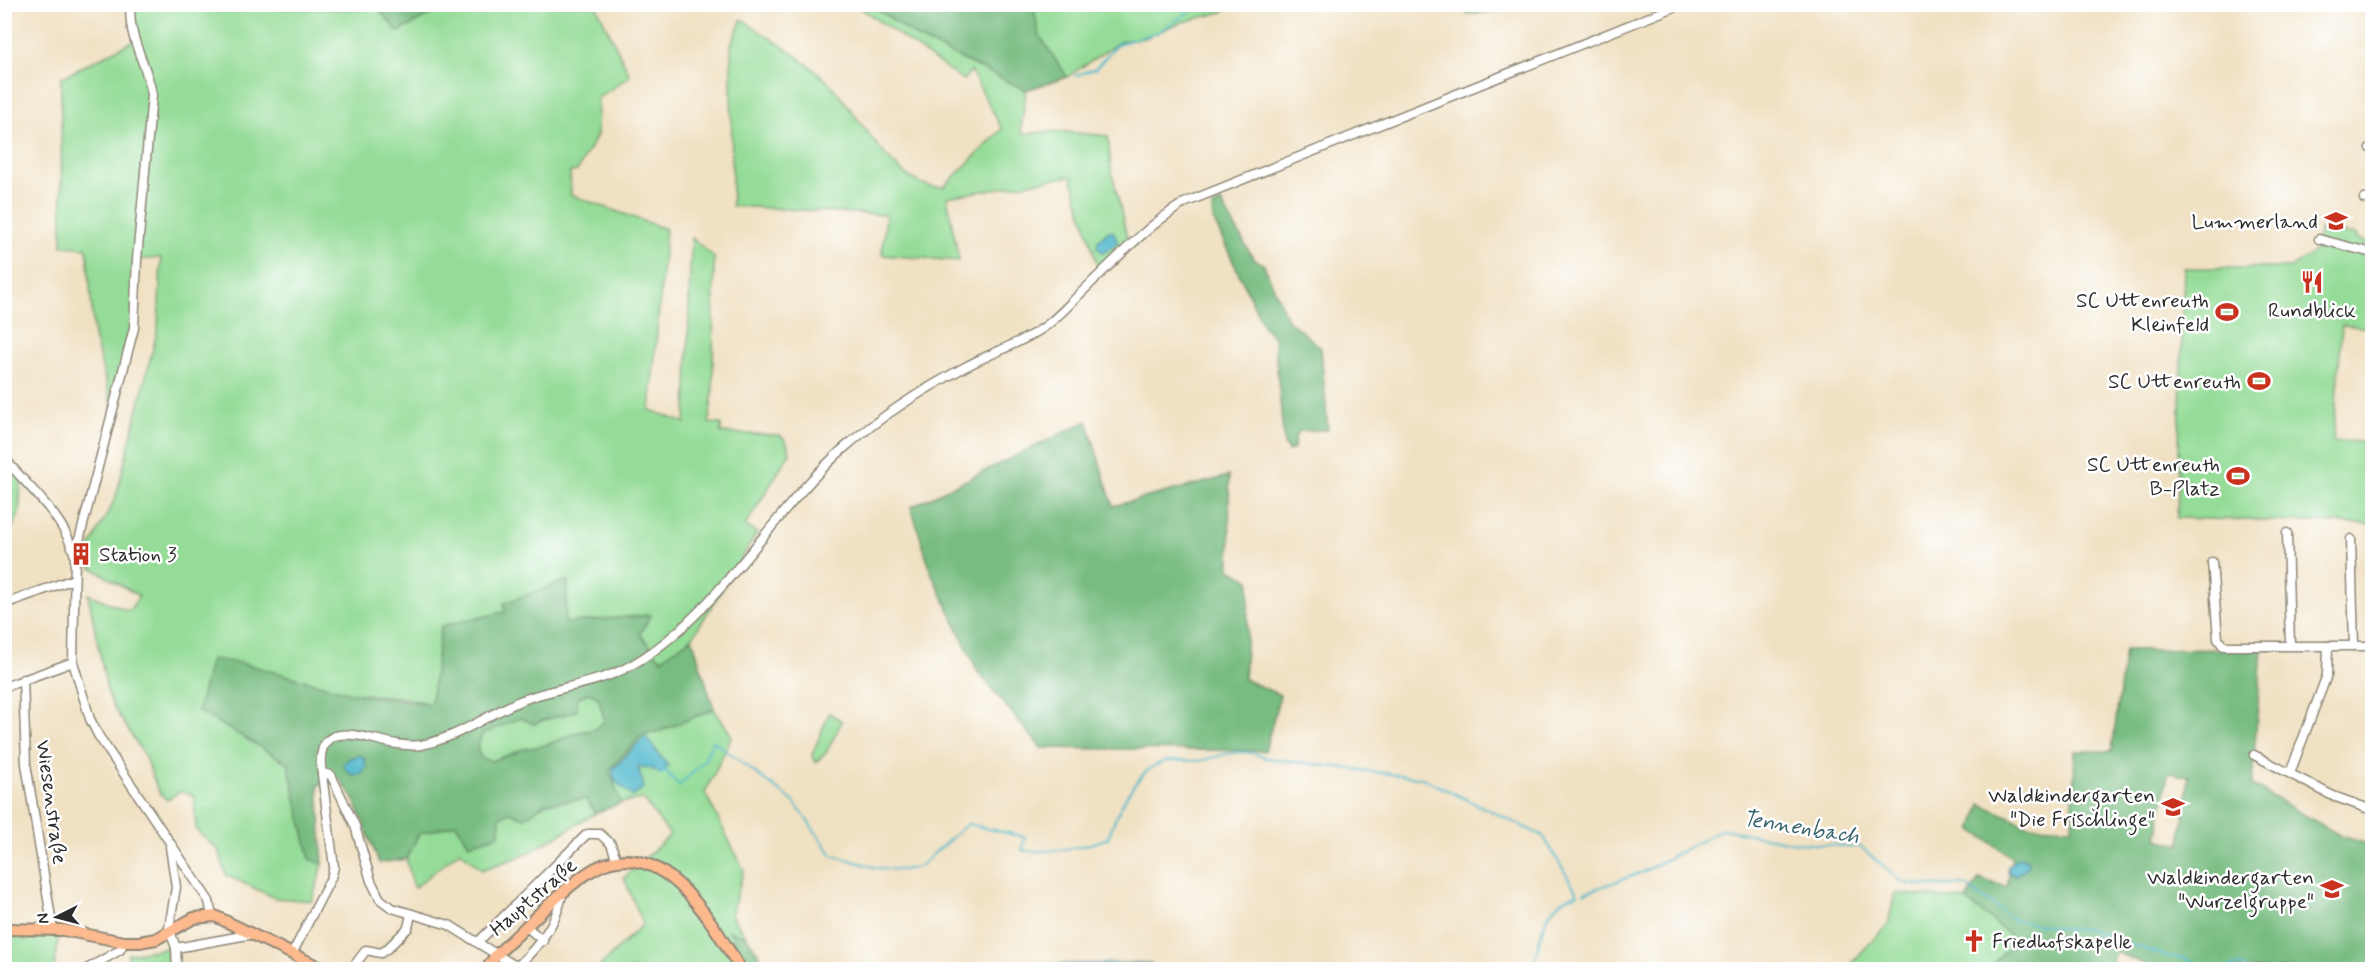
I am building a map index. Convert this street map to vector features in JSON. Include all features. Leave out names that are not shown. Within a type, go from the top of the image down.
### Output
[{"type":"main road","name":"Hauptstraße","points":[[486,969],[496,956],[592,870],[617,861],[633,861],[648,865],[681,887],[710,920],[741,969]]},
{"type":"main road","points":[[4,929],[52,930],[124,942],[150,941],[194,918],[212,916],[226,920],[292,954],[305,965],[326,969]]},
{"type":"street","points":[[131,4],[134,39],[150,80],[152,95],[137,259],[136,314],[75,556],[73,662],[90,719],[98,735],[209,902],[212,916]]},
{"type":"street","points":[[292,954],[331,878],[334,867],[322,776],[323,748],[326,742],[335,736],[352,735],[399,746],[420,745],[452,736],[521,701],[595,681],[626,668],[671,639],[802,490],[846,447],[891,412],[936,382],[1042,328],[1138,236],[1184,203],[1682,4]]},
{"type":"street","points":[[2319,239],[2373,253]]},
{"type":"street","points":[[4,458],[49,506],[68,534],[75,556]]},
{"type":"street","points":[[68,534],[81,531]]},
{"type":"street","points":[[2287,533],[2290,645]]},
{"type":"street","points":[[2351,539],[2354,646]]},
{"type":"street","points":[[2212,562],[2218,639],[2223,646],[2373,646]]},
{"type":"street","points":[[4,604],[74,579]]},
{"type":"street","points":[[2290,772],[2327,675],[2328,646]]},
{"type":"street","points":[[4,687],[73,662]]},
{"type":"street","name":"Wiesenstraße","points":[[23,679],[26,764],[52,930]]},
{"type":"street","points":[[2254,755],[2333,796],[2373,810]]},
{"type":"street","points":[[322,776],[331,776],[344,797],[364,850],[372,886],[380,899],[392,908],[449,925],[478,942],[512,967],[518,966],[543,941],[560,907],[562,896]]},
{"type":"street","points":[[478,942],[587,834],[600,834],[611,844],[617,861]]},
{"type":"street","points":[[170,844],[176,887],[169,932],[176,948],[177,969]]},
{"type":"street","points":[[351,969],[366,950],[381,952],[408,928],[411,914]]},
{"type":"street","points":[[528,927],[543,941]]},
{"type":"street","points":[[176,948],[253,934]]},
{"type":"street","points":[[85,969],[120,950],[124,942]]},
{"type":"green space","points":[[269,4],[273,8],[379,9],[398,32],[448,5],[596,5],[630,76],[598,98],[597,135],[577,171],[570,172],[571,195],[666,229],[650,410],[685,423],[692,238],[714,257],[713,391],[709,423],[721,424],[721,433],[780,435],[786,441],[790,453],[745,526],[757,533],[692,638],[661,659],[639,634],[650,615],[565,623],[567,580],[504,604],[506,612],[441,626],[431,704],[405,698],[351,693],[241,663],[198,711],[288,763],[310,859],[323,864],[312,901],[275,898],[226,875],[219,851],[196,830],[194,796],[180,791],[167,800],[159,792],[144,755],[113,706],[107,690],[88,594],[129,611],[139,596],[82,562],[116,497],[158,328],[161,258],[138,260],[136,321],[113,409],[94,336],[87,248],[62,246],[61,78],[135,40],[130,5]]},
{"type":"green space","points":[[1469,4],[1520,5],[1467,14]]},
{"type":"green space","points":[[269,5],[448,5],[398,32],[379,9],[273,8]]},
{"type":"green space","points":[[856,5],[872,5],[918,38],[1026,90],[1021,130],[1024,134],[1055,131],[1108,136],[1111,168],[1129,246],[1100,274],[1071,176],[947,197],[959,261],[882,255],[886,215],[732,206],[731,45],[742,19],[795,55],[825,79],[892,162],[908,176],[926,185],[944,187],[1002,129],[971,71],[963,80]]},
{"type":"green space","points":[[872,5],[1033,5],[1039,35],[1067,77],[1026,90],[918,38]]},
{"type":"green space","points":[[1033,5],[1225,5],[1223,12],[1179,23],[1145,38],[1121,41],[1067,77],[1039,35]]},
{"type":"green space","points":[[1221,202],[1253,258],[1264,265],[1287,319],[1321,348],[1328,430],[1300,431],[1295,437],[1294,449],[1288,451],[1284,444],[1274,337],[1264,327],[1213,219],[1212,207]]},
{"type":"green space","name":"SC Uttenreuth","points":[[2320,230],[2357,235],[2356,239],[2372,243],[2372,328],[2342,325],[2333,441],[2372,442],[2372,524],[2177,518],[2184,268],[2290,268],[2314,252]]},
{"type":"green space","points":[[1087,421],[1113,506],[1229,476],[1230,569],[1250,580],[1244,679],[1280,695],[1265,751],[1041,748],[978,672],[931,572],[911,507]]},
{"type":"green space","points":[[5,448],[25,477],[21,483],[19,515],[5,540]]},
{"type":"green space","points":[[568,580],[565,623],[651,615],[640,634],[661,659],[692,638],[714,709],[660,731],[643,734],[609,770],[621,803],[596,813],[586,799],[546,803],[524,818],[510,812],[500,817],[499,835],[469,844],[456,824],[419,834],[406,859],[379,863],[354,799],[340,779],[318,785],[323,864],[310,859],[288,763],[198,711],[211,659],[241,663],[351,693],[431,704],[441,626],[505,612],[504,603]],"holes":[[[589,693],[598,697],[605,721],[594,730],[579,732],[543,746],[524,749],[492,761],[481,758],[477,749],[482,734],[521,718],[534,724],[577,710],[578,697]]]},
{"type":"green space","points":[[2262,649],[2252,785],[2341,836],[2372,845],[2372,969],[2157,969],[2115,952],[2109,969],[1987,969],[2009,948],[2009,934],[1966,900],[1979,879],[2007,887],[2012,857],[1972,830],[1981,804],[2029,826],[2072,828],[2075,751],[2112,751],[2125,650]],"holes":[[[2168,773],[2189,776],[2180,845],[2157,839]]]},
{"type":"green space","points":[[589,693],[598,697],[605,721],[594,730],[579,732],[543,746],[524,749],[492,761],[481,758],[477,749],[482,733],[521,718],[534,724],[552,716],[564,716],[578,697]]},
{"type":"green space","points":[[714,709],[732,736],[705,793],[744,870],[731,915],[746,936],[729,931],[749,969],[596,970],[643,924],[624,878],[670,835],[643,799],[621,803],[609,770],[643,734],[661,731]]},
{"type":"green space","points":[[829,713],[842,721],[826,753],[816,762],[812,755]]},
{"type":"green space","points":[[586,799],[596,813],[527,854],[482,870],[460,851],[414,888],[406,859],[419,834],[456,824],[469,844],[499,835],[500,817],[510,812],[524,818],[546,803]]},
{"type":"green space","points":[[1895,893],[1966,900],[2009,934],[2009,948],[1987,969],[1845,970],[1888,924]]},
{"type":"green space","points":[[729,931],[746,936],[769,969],[749,969]]},
{"type":"green space","points":[[4,932],[59,935],[54,969],[5,969]]},
{"type":"green space","points":[[169,948],[167,969],[114,969],[116,963],[128,962],[128,954]]},
{"type":"water","points":[[1109,231],[1113,231],[1118,243],[1103,253],[1097,247],[1098,241]]},
{"type":"water","points":[[645,736],[668,766],[661,774],[638,766],[644,787],[633,797],[615,781],[612,770]]},
{"type":"water","points":[[360,755],[365,759],[366,767],[358,775],[349,772],[343,765],[350,758]]},
{"type":"water","points":[[2019,857],[2028,860],[2027,867],[2015,876],[2008,872],[2008,866]]},
{"type":"water","points":[[1151,963],[1152,969],[994,969],[995,965]]},
{"type":"waterway","points":[[1075,76],[1096,68],[1117,44],[1157,33],[1201,4]]},
{"type":"waterway","points":[[661,774],[665,770],[679,786],[704,761],[713,741],[794,802],[832,855],[877,868],[902,870],[919,867],[967,824],[1025,837],[1022,850],[1026,851],[1068,849],[1108,838],[1116,816],[1136,783],[1153,767],[1168,761],[1199,761],[1243,752],[1266,758],[1422,778],[1543,836],[1578,894],[1556,905],[1550,914],[1541,934],[1533,970]]},
{"type":"waterway","name":"Tennenbach","points":[[1584,893],[1643,872],[1723,829],[1797,843],[1861,847],[1903,883],[1929,886],[1965,885],[2014,920],[2072,930],[2084,928],[2165,956],[2186,959],[2207,968],[2223,969],[2239,965],[2248,970]]},
{"type":"place","name":"Lummerland","points":[[2336,221]]},
{"type":"place","name":"Rundblick","points":[[2312,282]]},
{"type":"place","name":"SC Uttenreuth Kleinfeld","points":[[2227,312]]},
{"type":"place","name":"SC Uttenreuth","points":[[2259,381]]},
{"type":"place","name":"SC Uttenreuth B-Platz","points":[[2238,476]]},
{"type":"place","name":"Station 3","points":[[81,554]]},
{"type":"place","name":"Waldkindergarten \"Die Frischlinge\"","points":[[2173,807]]},
{"type":"place","name":"Waldkindergarten \"Wurzelgruppe\"","points":[[2332,889]]},
{"type":"place","name":"Friedhofskapelle","points":[[1974,941]]}]
